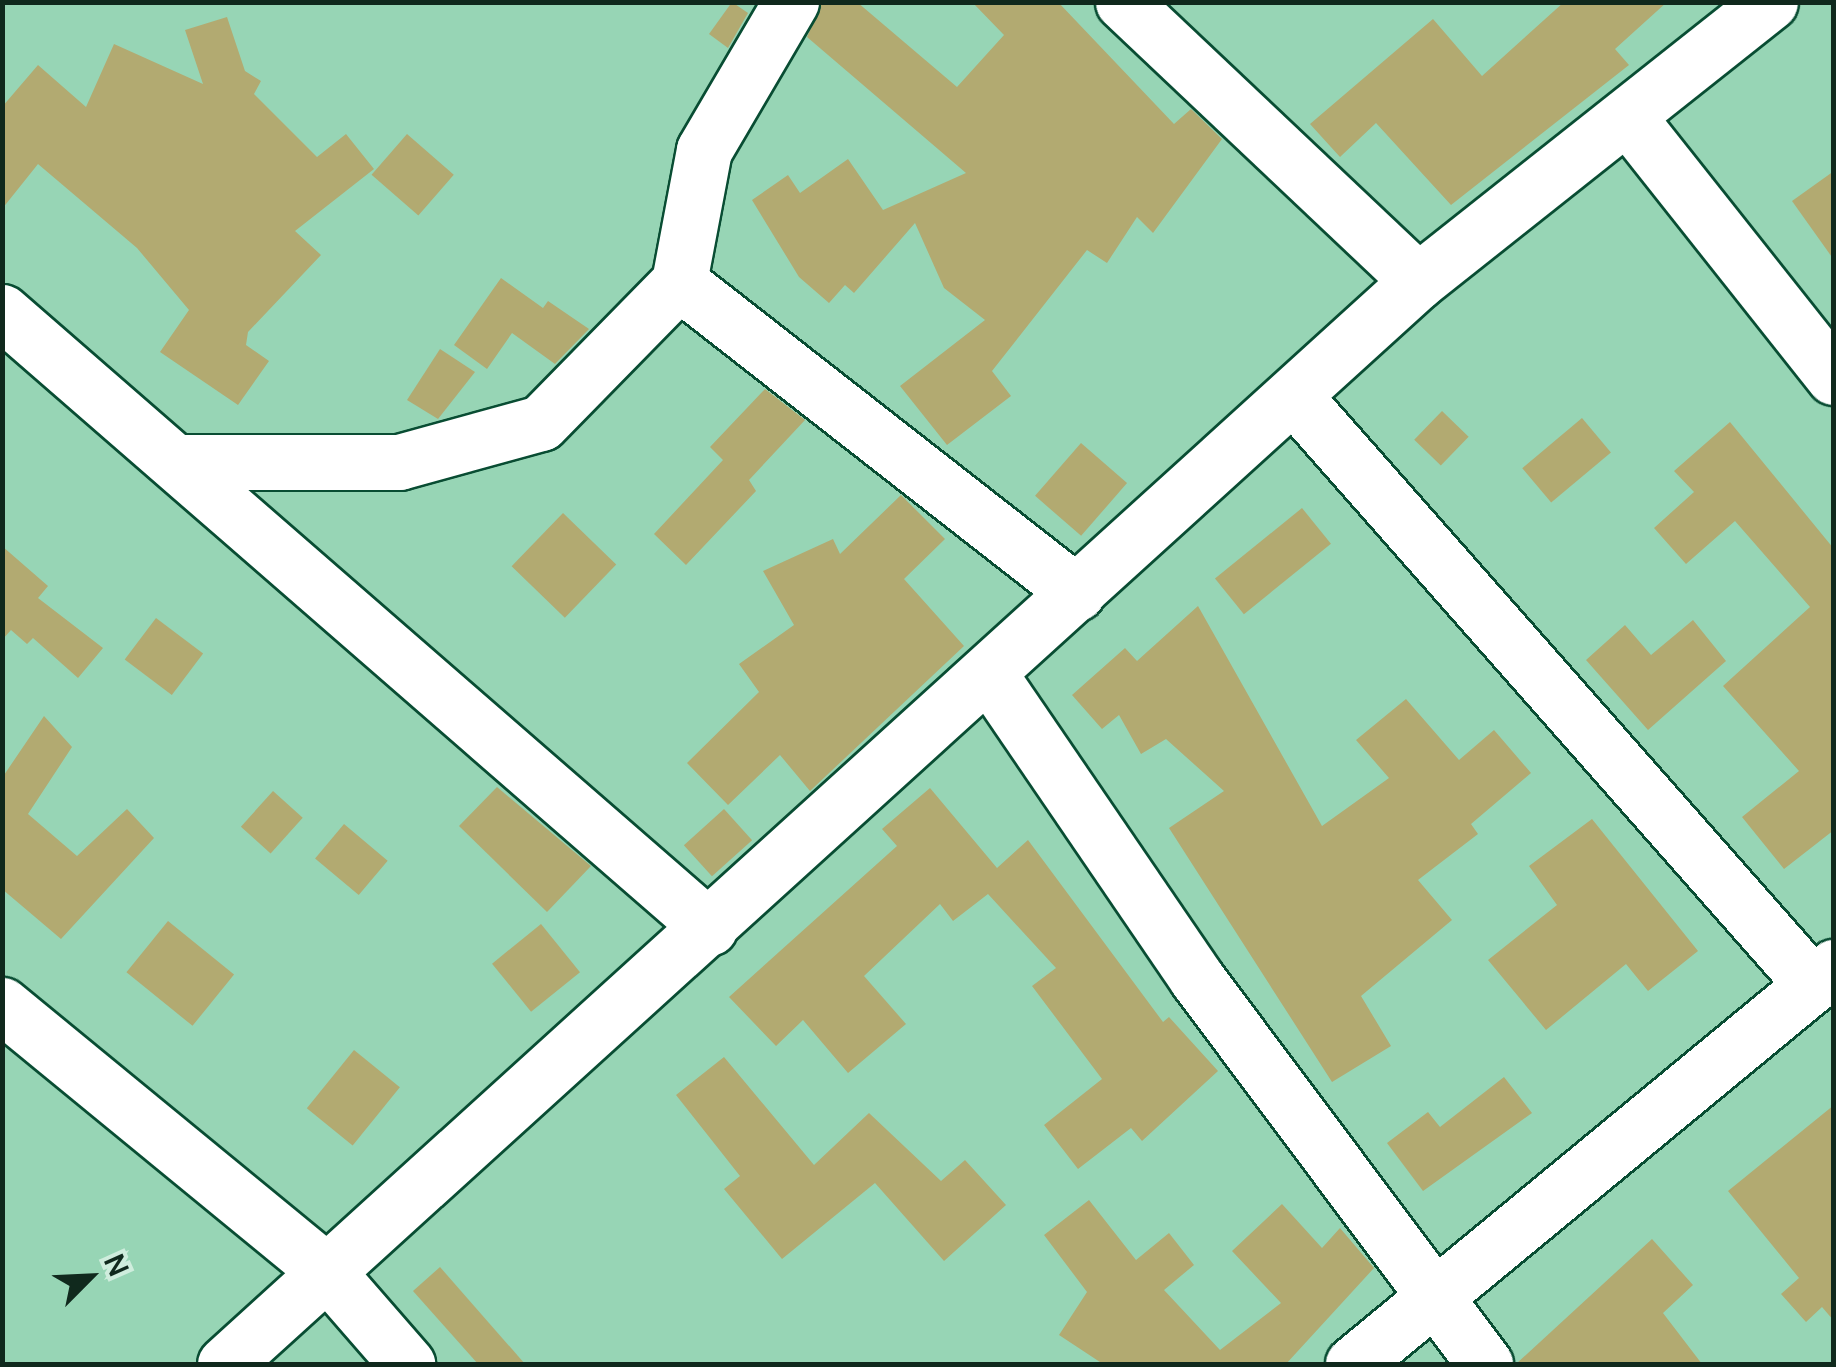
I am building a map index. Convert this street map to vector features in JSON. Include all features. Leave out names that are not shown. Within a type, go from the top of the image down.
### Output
[{"type":"street","points":[[185,462],[399,462],[542,423],[679,282],[704,150],[791,2]]},
{"type":"street","points":[[1123,2],[1418,282]]},
{"type":"street","points":[[225,1364],[1296,399],[1418,282],[1630,120],[1770,2]]},
{"type":"street","points":[[1630,120],[1834,377]]},
{"type":"street","points":[[679,282],[1077,594]]},
{"type":"street","points":[[2,312],[185,462],[710,928]]},
{"type":"street","points":[[1296,399],[1823,976],[1353,1364]]},
{"type":"street","points":[[989,674],[1197,979],[1485,1364]]},
{"type":"street","points":[[2,1005],[328,1273],[407,1364]]},
{"type":"building","points":[[732,2],[748,13],[728,48],[709,34]]},
{"type":"building","points":[[822,2],[857,2],[957,87],[1004,35],[972,2],[1058,2],[1174,124],[1191,109],[1222,139],[1153,233],[1137,217],[1107,263],[1087,250],[992,371],[1011,396],[947,445],[900,386],[985,320],[944,288],[915,223],[854,293],[845,285],[829,303],[799,277],[752,200],[788,175],[800,193],[848,159],[883,210],[966,173],[807,37]]},
{"type":"building","points":[[1564,2],[1667,2],[1615,49],[1629,65],[1451,205],[1376,123],[1340,157],[1310,124],[1433,19],[1482,76]]},
{"type":"building","points":[[227,17],[245,71],[261,81],[254,94],[317,157],[346,134],[374,169],[295,231],[321,255],[248,332],[246,345],[269,361],[238,405],[160,352],[189,310],[137,248],[38,164],[2,209],[2,107],[38,65],[86,107],[114,44],[203,84],[185,30]]},
{"type":"building","points":[[407,134],[454,175],[418,215],[372,175]]},
{"type":"building","points":[[1834,171],[1834,260],[1792,201]]},
{"type":"building","points":[[501,278],[543,308],[548,301],[589,329],[555,364],[512,333],[487,369],[454,345]]},
{"type":"building","points":[[440,349],[475,372],[438,419],[407,400]]},
{"type":"building","points":[[765,389],[805,420],[749,480],[756,491],[686,565],[654,534],[723,460],[710,447]]},
{"type":"building","points":[[1442,411],[1469,437],[1441,465],[1414,440]]},
{"type":"building","points":[[1582,418],[1611,452],[1551,503],[1522,468]]},
{"type":"building","points":[[1730,422],[1834,549],[1834,830],[1784,869],[1742,817],[1799,771],[1723,686],[1810,607],[1735,521],[1686,564],[1654,528],[1694,492],[1674,471]]},
{"type":"building","points":[[1081,443],[1127,483],[1081,536],[1035,496]]},
{"type":"building","points":[[901,495],[945,539],[904,579],[964,646],[810,791],[780,755],[728,805],[687,763],[759,692],[739,664],[794,625],[763,571],[833,539],[840,554]]},
{"type":"building","points":[[1302,508],[1331,544],[1244,614],[1215,578]]},
{"type":"building","points":[[563,513],[616,564],[565,618],[512,566]]},
{"type":"building","points":[[2,546],[48,586],[38,598],[103,648],[78,678],[33,638],[27,644],[11,630],[2,640]]},
{"type":"building","points":[[1198,606],[1322,826],[1389,778],[1356,740],[1406,699],[1459,760],[1494,730],[1531,773],[1471,824],[1478,834],[1418,880],[1452,920],[1361,996],[1391,1046],[1332,1082],[1169,828],[1224,791],[1166,739],[1141,754],[1119,715],[1102,729],[1072,695],[1125,648],[1137,661]]},
{"type":"building","points":[[156,618],[203,654],[172,695],[125,660]]},
{"type":"building","points":[[1693,620],[1726,661],[1648,730],[1586,660],[1625,625],[1651,655]]},
{"type":"building","points":[[44,716],[72,747],[28,814],[77,856],[127,809],[154,838],[61,939],[2,889],[2,778]]},
{"type":"building","points":[[497,787],[591,866],[547,912],[459,826]]},
{"type":"building","points":[[930,788],[997,868],[1028,840],[1163,1022],[1169,1017],[1218,1071],[1142,1141],[1131,1128],[1078,1169],[1044,1125],[1102,1079],[1032,986],[1056,968],[988,894],[953,921],[940,904],[864,976],[906,1024],[848,1073],[803,1020],[776,1046],[729,997],[897,846],[882,829]]},
{"type":"building","points":[[273,791],[303,818],[271,853],[241,827]]},
{"type":"building","points":[[724,809],[752,840],[712,876],[684,845]]},
{"type":"building","points":[[1592,819],[1698,951],[1648,991],[1626,964],[1546,1030],[1488,960],[1557,905],[1529,866]]},
{"type":"building","points":[[344,824],[388,861],[359,895],[315,858]]},
{"type":"building","points":[[168,921],[234,974],[193,1026],[126,972]]},
{"type":"building","points":[[541,924],[580,972],[531,1012],[492,964]]},
{"type":"building","points":[[354,1050],[400,1087],[353,1145],[307,1108]]},
{"type":"building","points":[[724,1057],[814,1165],[869,1113],[941,1181],[965,1160],[1006,1205],[944,1261],[875,1183],[782,1259],[724,1189],[740,1176],[676,1095]]},
{"type":"building","points":[[1504,1077],[1532,1113],[1423,1191],[1387,1143],[1428,1112],[1440,1127]]},
{"type":"building","points":[[1834,1105],[1834,1321],[1822,1307],[1806,1322],[1781,1294],[1799,1278],[1728,1191]]},
{"type":"building","points":[[1089,1200],[1136,1260],[1169,1233],[1194,1265],[1164,1290],[1220,1350],[1281,1303],[1232,1251],[1282,1204],[1322,1248],[1340,1228],[1374,1268],[1286,1364],[1103,1364],[1059,1335],[1087,1292],[1044,1235]]},
{"type":"building","points":[[1652,1239],[1693,1285],[1663,1313],[1702,1364],[1516,1364]]},
{"type":"building","points":[[440,1267],[525,1364],[478,1364],[413,1291]]}]
